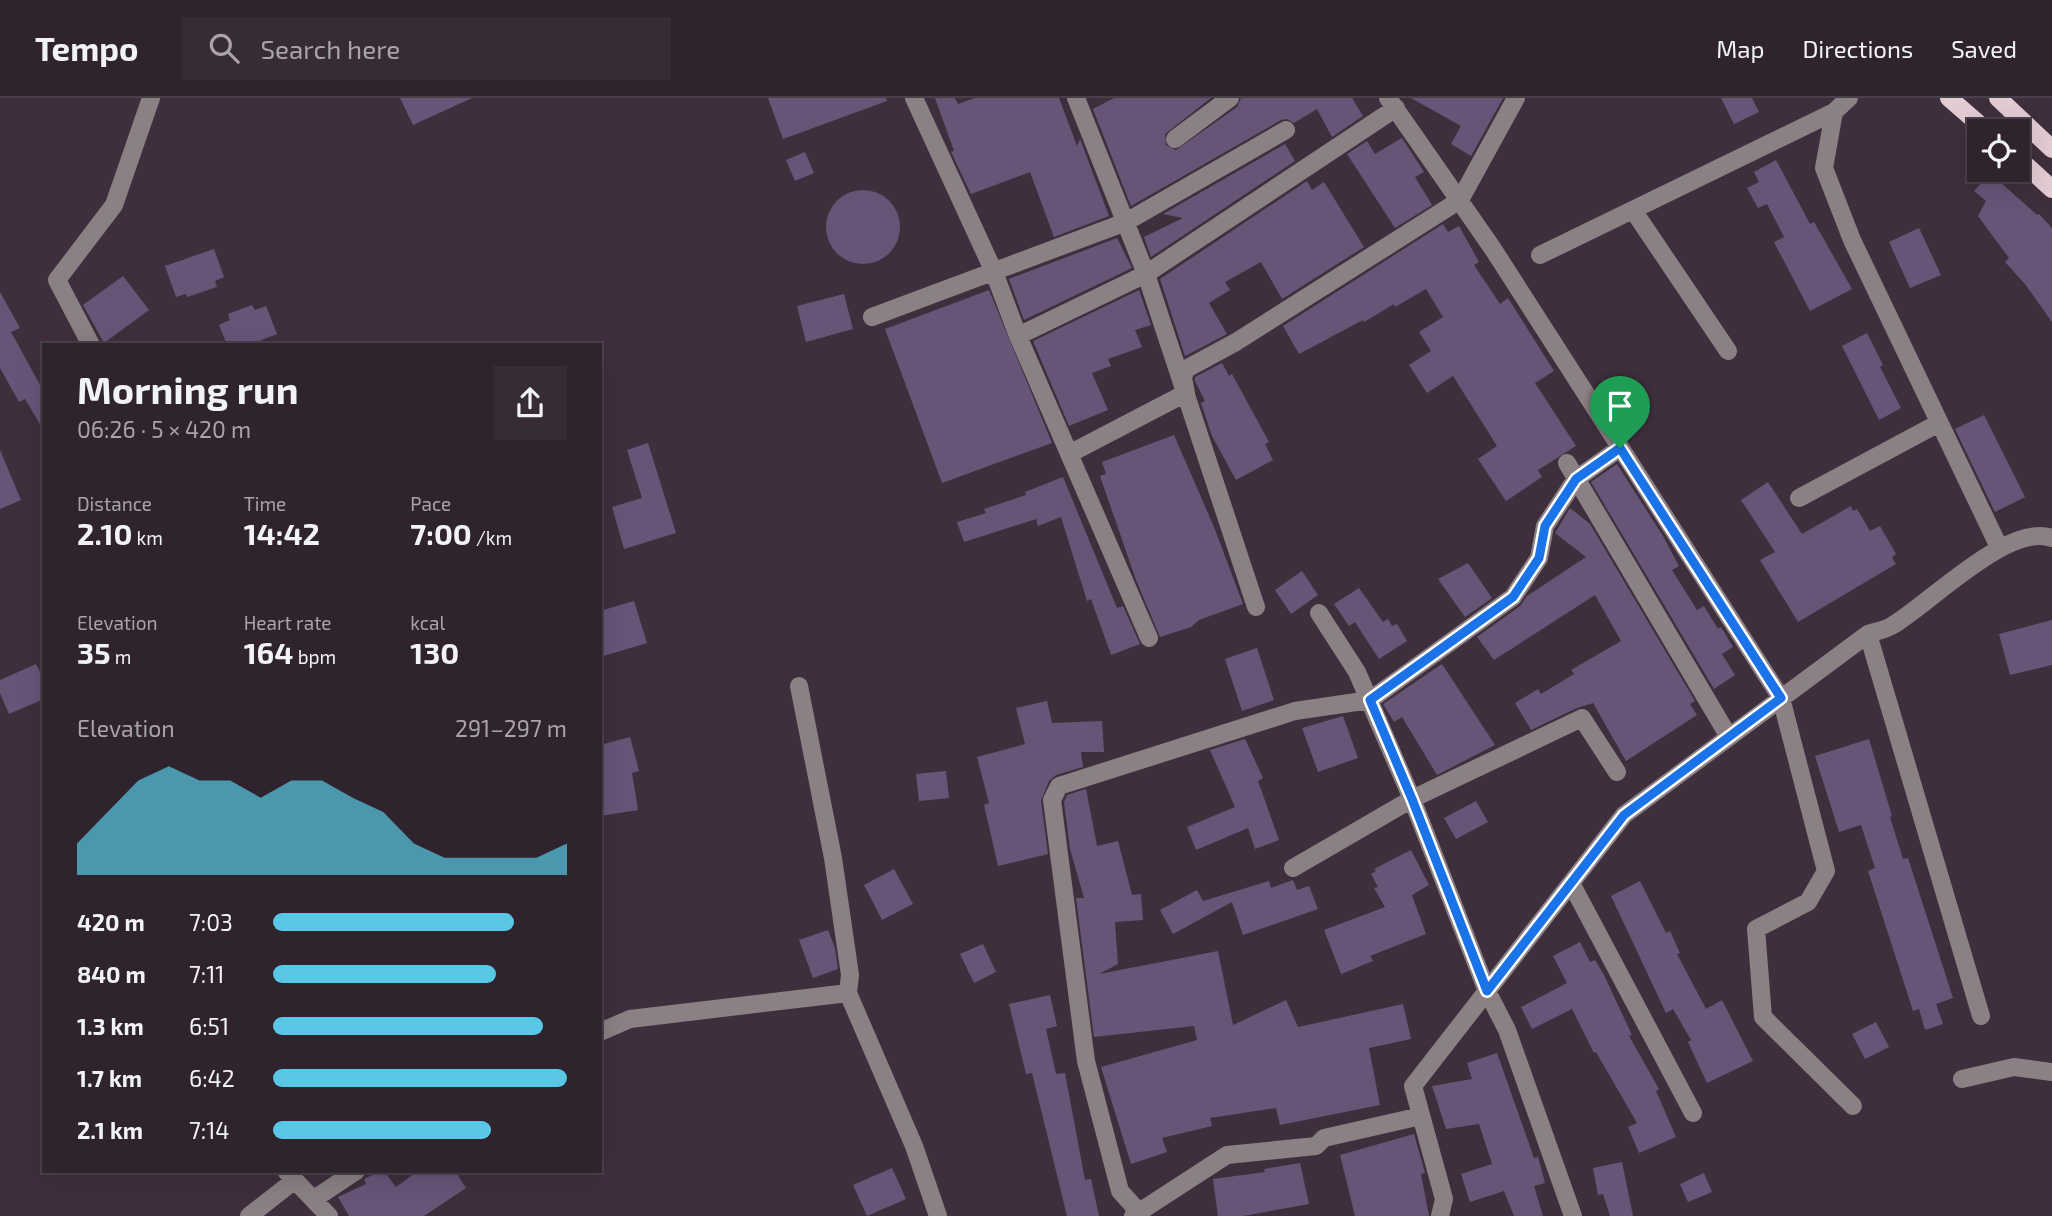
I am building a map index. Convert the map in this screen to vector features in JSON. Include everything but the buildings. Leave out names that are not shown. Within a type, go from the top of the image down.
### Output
[{"type":"main road","points":[[1949,98],[1973,119]]},
{"type":"main road","points":[[1998,98],[2052,149]]},
{"type":"main road","points":[[2030,169],[2052,189]]},
{"type":"street","points":[[90,343],[57,280],[114,205],[150,98]]},
{"type":"street","points":[[914,98],[994,272],[1018,337],[1149,638]]},
{"type":"street","points":[[1076,98],[1146,274],[1256,607]]},
{"type":"street","points":[[1175,139],[1230,98]]},
{"type":"street","points":[[1186,393],[1183,378],[1186,369],[1236,342],[1460,200],[1516,98]]},
{"type":"street","points":[[1541,255],[1834,112],[1849,98]]},
{"type":"street","points":[[1018,337],[1146,274],[1392,103],[1460,200],[1781,698],[1826,871],[1808,902],[1756,929],[1763,1017],[1853,1106]]},
{"type":"street","points":[[1834,112],[1824,168],[1852,240],[1999,547]]},
{"type":"street","points":[[872,317],[1126,222],[1286,130]]},
{"type":"street","points":[[1633,210],[1728,351]]},
{"type":"street","points":[[1069,454],[1186,393]]},
{"type":"street","points":[[1799,498],[1939,423]]},
{"type":"street","points":[[1421,1116],[1324,1138],[1317,1146],[1227,1155],[1135,1213],[1120,1192],[1087,1061],[1052,800],[1059,786],[1295,710],[1370,700],[1513,597],[1539,558],[1545,526],[1572,471],[1620,448]]},
{"type":"street","points":[[1572,471],[1729,737]]},
{"type":"street","points":[[1440,1216],[1444,1199],[1413,1086],[1624,815],[1868,634],[1891,626],[1999,547],[2042,534],[2052,538]]},
{"type":"street","points":[[1319,613],[1357,672],[1412,799],[1487,991],[1507,1030],[1573,1216]]},
{"type":"street","points":[[1868,634],[1981,1016]]},
{"type":"street","points":[[799,686],[833,858],[850,975],[848,993],[914,1146],[938,1216]]},
{"type":"street","points":[[1293,867],[1412,799],[1582,718],[1617,772]]},
{"type":"street","points":[[1571,883],[1693,1113]]},
{"type":"street","points":[[602,1031],[630,1019],[848,993]]},
{"type":"street","points":[[1962,1079],[2014,1067],[2052,1072]]},
{"type":"street","points":[[314,1199],[353,1173]]},
{"type":"street","points":[[249,1216],[291,1176],[329,1216]]},
{"type":"route","points":[[1620,448],[1781,698],[1624,815],[1487,991],[1370,700],[1513,597],[1539,558],[1545,526],[1576,479],[1620,448]]}]
